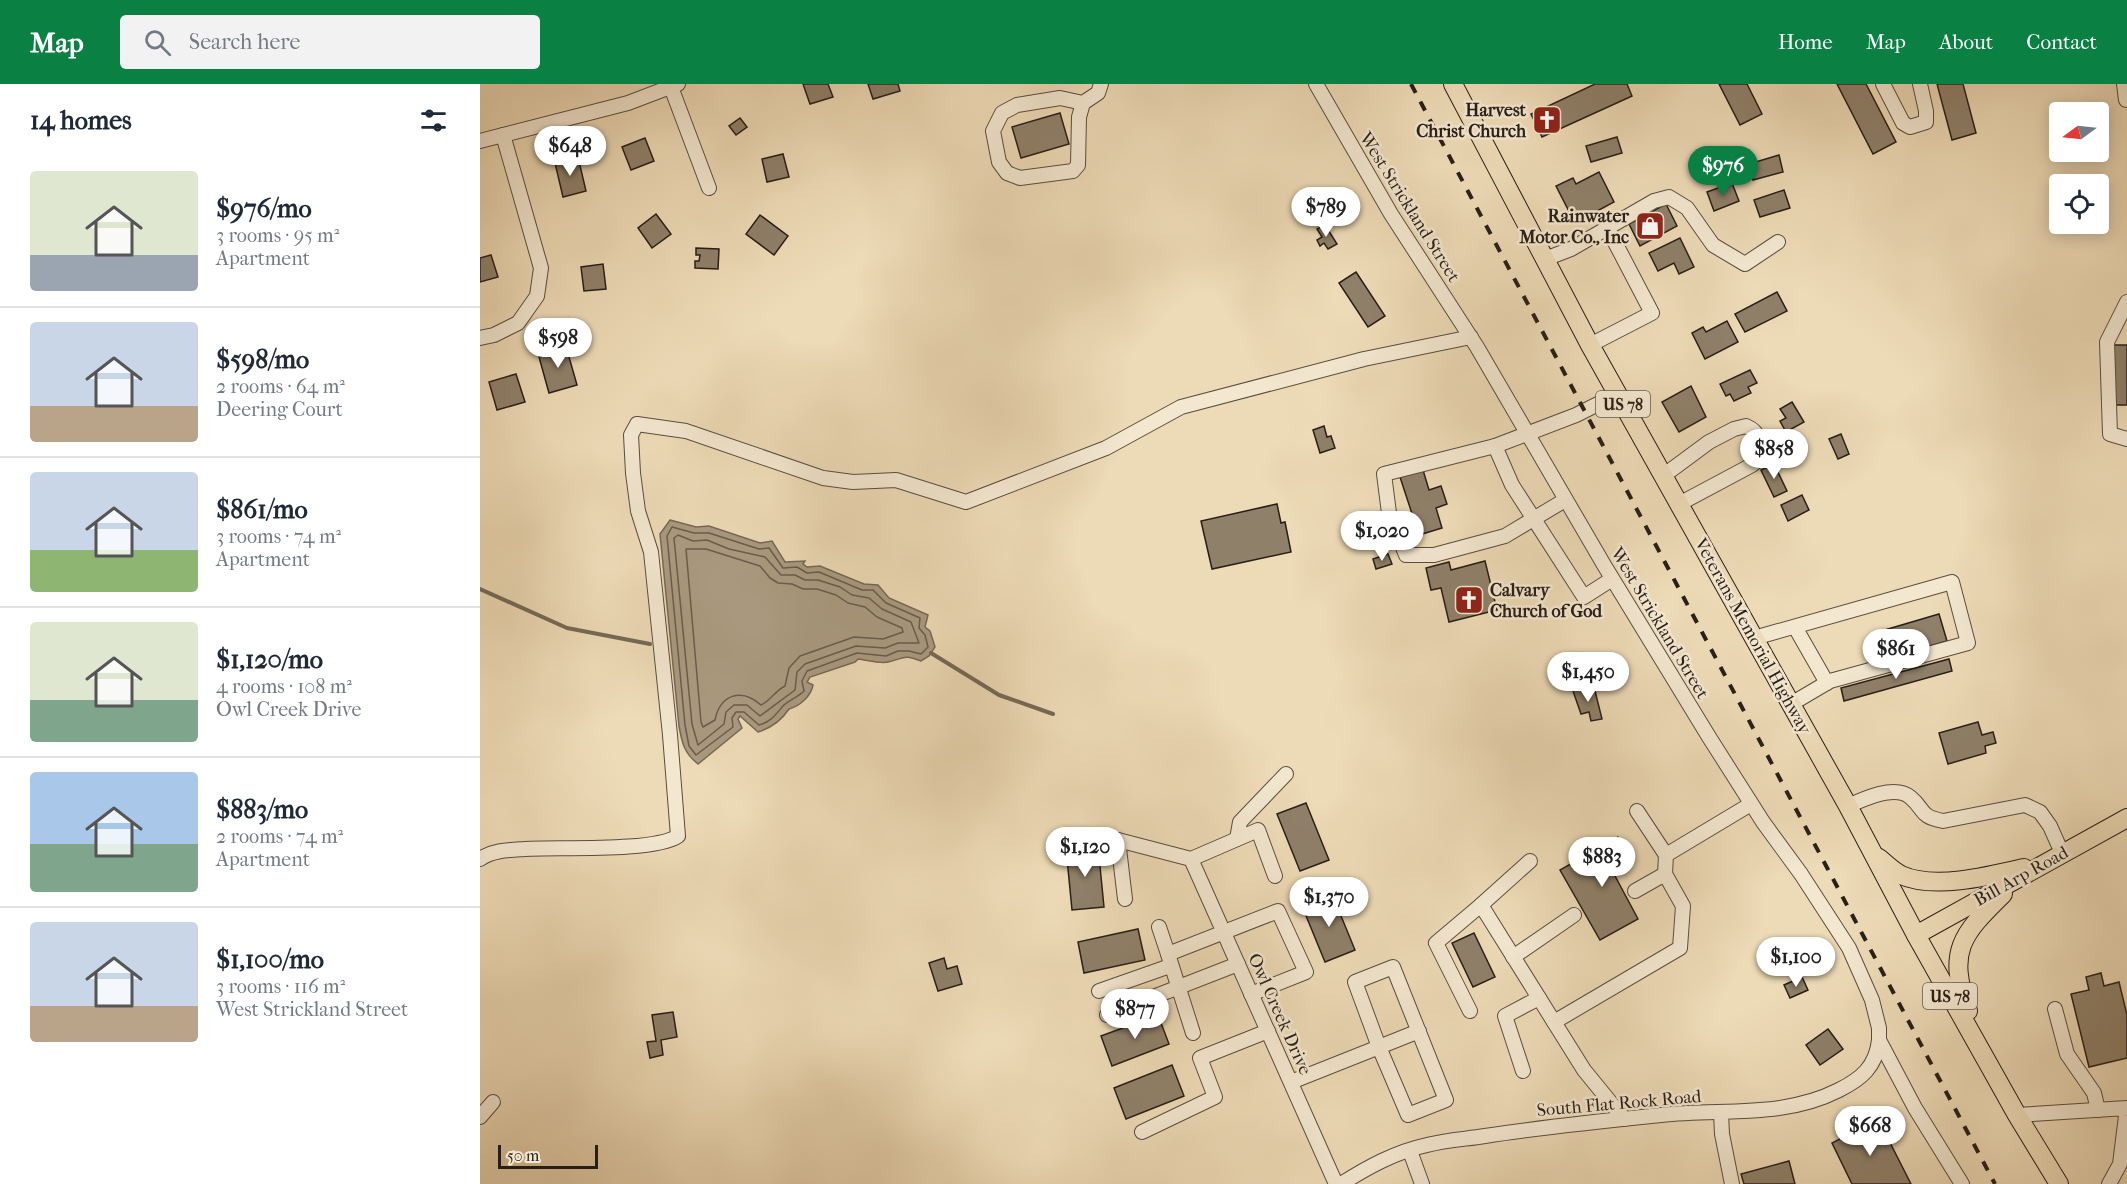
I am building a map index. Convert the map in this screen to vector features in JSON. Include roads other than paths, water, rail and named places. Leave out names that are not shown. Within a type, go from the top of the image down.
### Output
[{"type":"main road","name":"Veterans Memorial Highway","points":[[1453,84],[1590,345],[1848,806],[1984,1058],[2059,1184]]},
{"type":"main road","name":"Bill Arp Road","points":[[1916,935],[2127,818]]},
{"type":"main road","points":[[1871,849],[1890,868],[1902,875],[1921,880],[1975,878],[2043,864]]},
{"type":"main road","points":[[1984,1058],[1960,988],[1958,955],[1971,926],[2021,876]]},
{"type":"street","points":[[1083,103],[1060,98],[1017,105],[1002,113],[993,131],[999,162],[1007,173],[1020,178],[1073,171],[1078,165],[1079,117],[1083,103],[1098,93],[1101,84]]},
{"type":"street","name":"West Strickland Street","points":[[1316,84],[1391,214],[1471,337],[1529,433],[1565,500],[1612,579],[1751,804],[1849,948],[1872,1000],[1880,1028],[1879,1041],[1962,1184]]},
{"type":"street","points":[[1883,84],[1903,123],[1910,127],[1926,122],[1920,84]]},
{"type":"street","points":[[2124,84],[2126,100]]},
{"type":"street","points":[[480,141],[628,103],[675,85],[709,188]]},
{"type":"street","points":[[480,338],[518,323],[537,296],[541,268],[502,135]]},
{"type":"street","points":[[1545,259],[1571,249],[1654,201],[1669,197],[1687,208],[1713,245],[1745,264],[1778,242]]},
{"type":"street","points":[[1590,345],[1652,313],[1608,229]]},
{"type":"street","points":[[2127,302],[2107,342],[2110,434],[2127,439]]},
{"type":"street","points":[[480,859],[487,854],[509,850],[668,843],[678,836],[651,552],[638,511],[633,473],[631,435],[637,424],[686,431],[823,478],[853,483],[896,480],[966,502],[1106,448],[1181,406],[1353,362],[1471,337]]},
{"type":"street","points":[[1565,500],[1504,536],[1434,555],[1406,555],[1389,513],[1384,474],[1496,446],[1576,415],[1618,394]]},
{"type":"street","points":[[1663,476],[1722,434],[1746,426],[1754,430],[1762,446],[1760,458],[1752,465],[1679,504]]},
{"type":"street","points":[[1496,446],[1512,485],[1584,597],[1612,579]]},
{"type":"street","points":[[1754,638],[1952,582],[1968,643],[1827,683],[1791,704]]},
{"type":"street","points":[[1795,627],[1827,683]]},
{"type":"street","points":[[1237,839],[1240,822],[1286,774]]},
{"type":"street","points":[[1848,806],[1884,794],[1900,792],[1910,796],[1922,813],[1943,821],[2025,805],[2040,812],[2050,826],[2062,853]]},
{"type":"street","points":[[1666,855],[1751,804]]},
{"type":"street","points":[[1554,1022],[1680,948],[1683,906],[1665,874],[1666,855],[1637,811]]},
{"type":"street","points":[[1062,839],[1118,840],[1191,859],[1258,830],[1275,876]]},
{"type":"street","points":[[1118,840],[1125,899]]},
{"type":"street","name":"Owl Creek Drive","points":[[1191,859],[1338,1184]]},
{"type":"street","points":[[1470,1011],[1436,943],[1530,861]]},
{"type":"street","points":[[1635,891],[1665,874]]},
{"type":"street","points":[[1481,905],[1584,1070],[1624,1119]]},
{"type":"street","points":[[1099,991],[1224,933],[1278,911],[1306,972],[1251,993]]},
{"type":"street","points":[[1513,957],[1574,915]]},
{"type":"street","points":[[1159,927],[1193,1033]]},
{"type":"street","points":[[1107,1015],[1238,964]]},
{"type":"street","points":[[1393,967],[1446,1100],[1408,1115],[1379,1047],[1355,982],[1393,967]]},
{"type":"street","points":[[1523,1071],[1505,1016],[1539,998]]},
{"type":"street","points":[[2055,1009],[2067,1054],[2094,1093],[2098,1110]]},
{"type":"street","points":[[1142,1132],[1215,1097],[1200,1058],[1268,1031]]},
{"type":"street","points":[[1291,1082],[1419,1031]]},
{"type":"street","name":"South Flat Rock Road","points":[[1338,1184],[1375,1163],[1426,1145],[1518,1131],[1665,1114],[1785,1109],[1826,1097],[1860,1079],[1871,1066],[1879,1041]]},
{"type":"street","points":[[480,1117],[493,1102]]},
{"type":"street","points":[[2017,1115],[2127,1108],[2123,1163],[2109,1184]]},
{"type":"street","points":[[1721,1113],[1722,1134],[1732,1184]]},
{"type":"street","points":[[1410,1151],[1422,1184]]},
{"type":"water","points":[[670,520],[696,527],[709,526],[760,543],[772,541],[785,562],[805,561],[803,564],[807,567],[820,566],[864,584],[878,585],[889,598],[928,615],[925,627],[930,631],[935,647],[929,656],[921,661],[907,657],[885,662],[858,659],[810,677],[807,682],[813,685],[807,697],[789,709],[775,724],[758,732],[740,716],[738,719],[742,728],[698,764],[684,747],[679,726],[660,534]]},
{"type":"waterway","points":[[480,589],[567,628],[650,644]]},
{"type":"waterway","points":[[931,653],[999,695],[1053,714]]},
{"type":"railway","points":[[1411,84],[1995,1184]]},
{"type":"place","name":"Harvest Christ Church","points":[[1547,120]]},
{"type":"place","name":"Rainwater Motor Co., Inc","points":[[1650,226]]},
{"type":"place","name":"Calvary Church of God","points":[[1469,600]]}]
